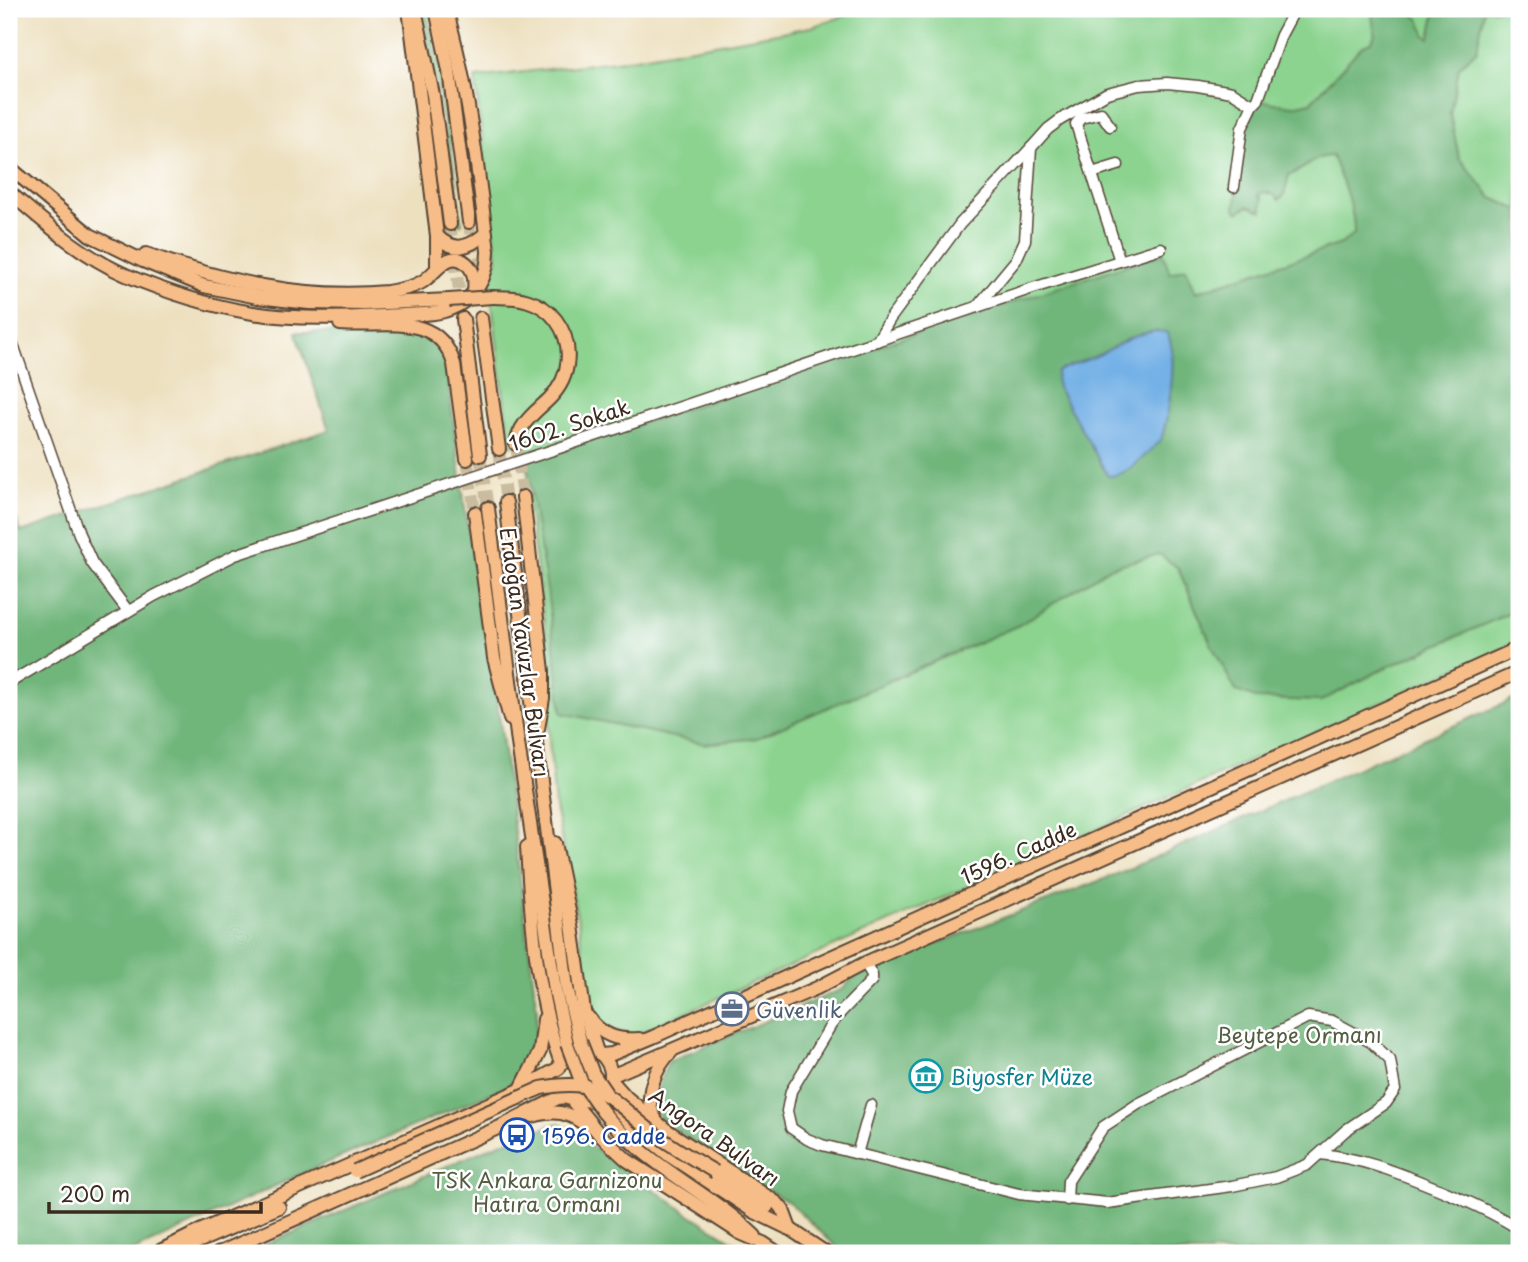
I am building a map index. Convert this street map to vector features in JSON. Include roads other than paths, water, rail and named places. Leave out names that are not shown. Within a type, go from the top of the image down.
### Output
[{"type":"main road","points":[[409,9],[437,236],[438,267]]},
{"type":"main road","points":[[415,9],[433,95],[450,224]]},
{"type":"main road","points":[[436,9],[449,71],[469,222]]},
{"type":"main road","points":[[9,192],[72,244],[101,263],[169,291],[236,310],[263,315],[305,317],[440,312],[474,293],[487,270],[488,251],[464,79],[446,9]]},
{"type":"main road","points":[[9,167],[90,235],[132,257],[204,286],[317,304],[451,304],[493,297],[517,298],[538,304],[556,321],[567,343],[568,361],[564,377],[550,398],[522,425],[516,444]]},
{"type":"main road","points":[[64,214],[80,219],[144,253],[204,274],[286,289],[330,293],[391,291],[421,282],[449,259],[463,261],[473,273],[474,293]]},
{"type":"main road","points":[[437,236],[446,244],[457,248],[468,246],[486,233]]},
{"type":"main road","points":[[305,317],[348,324],[417,326],[439,338],[450,352],[454,364],[474,457],[463,319]]},
{"type":"main road","points":[[481,318],[499,450]]},
{"type":"main road","points":[[523,497],[543,671],[543,698],[536,740]]},
{"type":"main road","name":"Erdoğan Yavuzlar Bulvarı","points":[[506,502],[573,1043]]},
{"type":"main road","name":"Erdoğan Yavuzlar Bulvarı","points":[[488,509],[518,743],[555,990],[573,1043]]},
{"type":"main road","points":[[475,513],[494,658],[503,699],[518,743]]},
{"type":"main road","name":"1596. Cadde","points":[[156,1253],[202,1230],[246,1213],[520,1090],[560,1065],[575,1050],[590,1049],[612,1054],[653,1037],[1519,648]]},
{"type":"main road","name":"1596. Cadde","points":[[172,1253],[252,1220],[541,1088],[568,1092],[584,1102],[598,1098],[608,1087],[611,1078],[817,988],[865,963],[1519,671]]},
{"type":"main road","name":"Erdoğan Yavuzlar Bulvarı","points":[[542,793],[567,896],[584,1011],[599,1053]]},
{"type":"main road","name":"Erdoğan Yavuzlar Bulvarı","points":[[527,801],[529,880],[544,1001],[560,1065],[559,1082],[568,1092]]},
{"type":"main road","points":[[724,1004],[720,1008],[720,1017],[726,1022],[740,1022],[748,1008],[746,1003],[738,998]]},
{"type":"main road","points":[[520,1090],[540,1051],[544,1001]]},
{"type":"main road","points":[[584,1011],[601,1031],[614,1038],[628,1040],[653,1037]]},
{"type":"main road","points":[[573,1043],[593,1074],[625,1139],[721,1207],[778,1253]]},
{"type":"main road","points":[[657,1122],[650,1106],[652,1089],[658,1067],[673,1050]]},
{"type":"main road","name":"Angora Bulvarı","points":[[599,1053],[609,1065],[611,1078],[627,1098],[657,1122],[777,1203],[783,1210],[790,1229]]},
{"type":"main road","name":"Angora Bulvarı","points":[[568,1092],[588,1087],[607,1095],[649,1129],[775,1212],[790,1229]]},
{"type":"main road","points":[[568,1092],[597,1131],[627,1160],[740,1233],[763,1243]]},
{"type":"main road","name":"1596. Cadde","points":[[219,1253],[476,1138],[568,1092]]},
{"type":"main road","points":[[597,1131],[596,1110],[615,1097],[627,1098]]},
{"type":"main road","name":"Angora Bulvarı","points":[[609,1109],[670,1156],[753,1211],[790,1229],[826,1253]]},
{"type":"main road","points":[[499,1127],[554,1111],[577,1118],[597,1131]]},
{"type":"main road","points":[[465,1113],[482,1115],[486,1120],[483,1131],[476,1138]]},
{"type":"street","points":[[1234,187],[1242,128],[1258,100],[1281,35],[1295,9]]},
{"type":"street","points":[[877,341],[890,319],[960,224],[1048,129],[1085,104],[1107,93],[1139,85],[1167,83],[1232,92],[1253,105]]},
{"type":"street","points":[[1110,126],[1101,113],[1081,118],[1076,124],[1120,261]]},
{"type":"street","points":[[977,307],[1016,260],[1025,240],[1031,148]]},
{"type":"street","points":[[1091,173],[1118,165]]},
{"type":"street","name":"1602. Sokak","points":[[9,682],[128,611],[247,550],[1161,248]]},
{"type":"street","points":[[9,333],[83,544],[92,563],[128,611]]},
{"type":"street","points":[[865,963],[872,980],[841,1012],[792,1091],[786,1111],[791,1128],[807,1139],[857,1154],[1008,1192],[1067,1200],[1107,1203],[1232,1186],[1276,1177],[1307,1165],[1346,1130],[1386,1103],[1395,1090],[1390,1060],[1371,1042],[1332,1021],[1308,1017],[1138,1104],[1103,1128],[1068,1181],[1067,1200]]},
{"type":"street","points":[[857,1154],[871,1105]]},
{"type":"street","points":[[1320,1154],[1349,1157],[1386,1168],[1478,1205],[1519,1230]]},
{"type":"water","points":[[1156,331],[1166,332],[1172,353],[1167,417],[1161,440],[1123,473],[1108,476],[1058,388],[1057,372],[1130,339]]},
{"type":"tunnel","points":[[469,222],[481,318]]},
{"type":"tunnel","points":[[450,224],[463,319]]},
{"type":"tunnel","points":[[516,444],[523,497]]},
{"type":"tunnel","points":[[499,449],[506,502]]},
{"type":"tunnel","points":[[480,455],[488,508]]},
{"type":"tunnel","points":[[467,459],[475,513]]},
{"type":"place","name":"Güvenlik","points":[[732,1009]]},
{"type":"place","name":"Biyosfer Müze","points":[[926,1076]]},
{"type":"place","name":"1596. Cadde","points":[[517,1135]]},
{"type":"park label","name":"Beytepe Ormanı","points":[[1299,1034]]},
{"type":"park label","name":"TSK Ankara Garnizonu Hatıra Ormanı","points":[[547,1191]]}]
